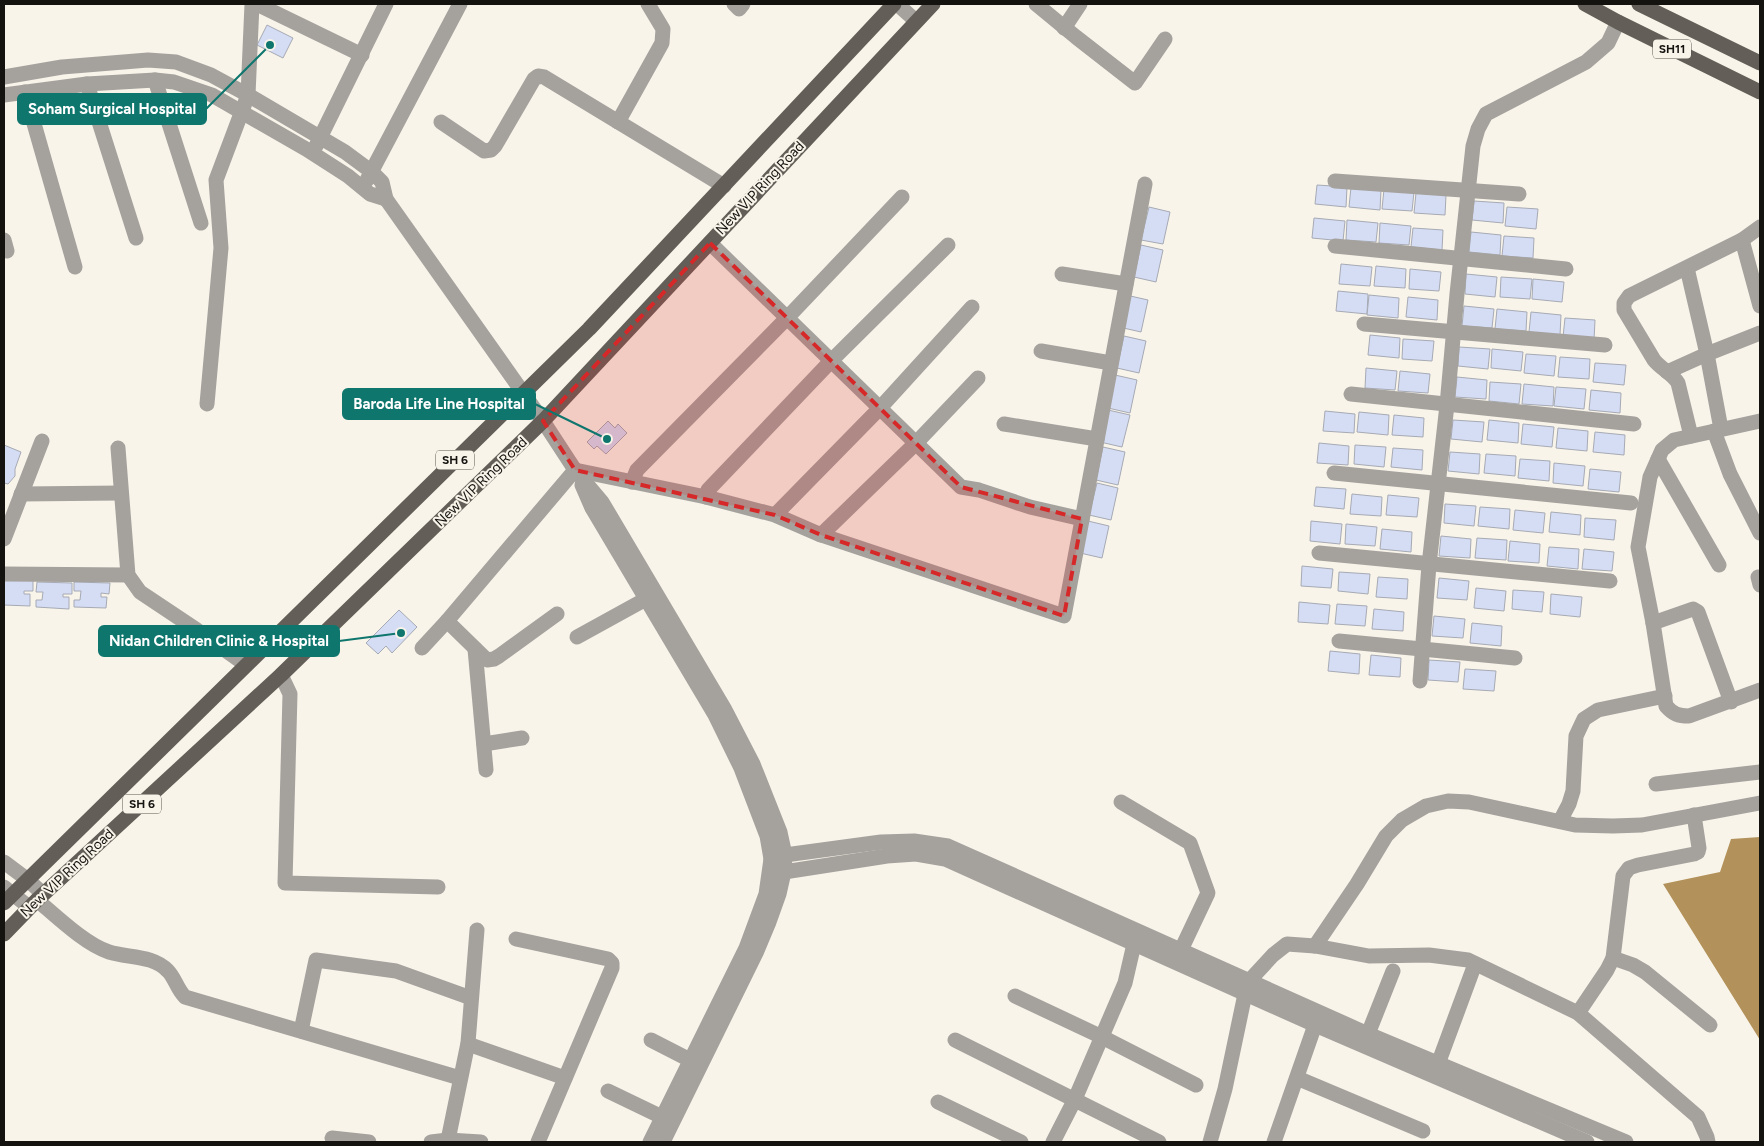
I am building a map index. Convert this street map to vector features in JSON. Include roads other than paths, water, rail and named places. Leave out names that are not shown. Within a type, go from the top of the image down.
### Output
[{"type":"main road","name":"New VIP Ring Road","points":[[7,895],[28,880],[589,328],[896,4]]},
{"type":"main road","name":"New VIP Ring Road","points":[[4,934],[36,900],[281,675],[543,421],[933,4]]},
{"type":"main road","name":"SH11","points":[[1586,4],[1618,22],[1760,92]]},
{"type":"main road","name":"SH11","points":[[1639,4],[1760,63]]},
{"type":"street","points":[[207,404],[222,248],[216,180],[248,94],[252,4]]},
{"type":"street","points":[[257,4],[362,55]]},
{"type":"street","points":[[312,154],[386,4]]},
{"type":"street","points":[[363,188],[460,4]]},
{"type":"street","points":[[618,122],[662,43],[663,29],[648,4]]},
{"type":"street","points":[[734,4],[739,9],[743,4]]},
{"type":"street","points":[[896,4],[916,21]]},
{"type":"street","points":[[1036,4],[1135,83],[1165,39]]},
{"type":"street","points":[[1064,28],[1080,4]]},
{"type":"street","points":[[1420,681],[1429,565],[1439,484],[1461,258],[1473,146],[1478,129],[1486,114],[1586,62],[1608,43],[1618,22]]},
{"type":"street","points":[[4,76],[62,67],[148,60],[176,62],[211,75],[248,94],[345,152],[382,182],[386,199],[576,470],[602,502],[724,708],[753,764],[780,832],[779,894],[756,953],[663,1142]]},
{"type":"street","points":[[441,122],[484,151],[491,150],[534,79],[538,76],[544,77],[724,186]]},
{"type":"street","points":[[4,95],[87,84],[155,80],[174,82],[212,95],[312,154],[370,194],[386,199]]},
{"type":"street","points":[[155,80],[201,223]]},
{"type":"street","points":[[87,84],[136,238]]},
{"type":"street","points":[[25,92],[75,266]]},
{"type":"street","points":[[1335,181],[1469,192],[1519,194]]},
{"type":"street","points":[[576,470],[706,497],[775,515],[821,535],[1064,616],[1145,184]]},
{"type":"street","points":[[632,482],[637,470],[787,318],[902,197]]},
{"type":"street","points":[[1691,436],[1678,383],[1674,377],[1654,360],[1624,310],[1624,303],[1629,296],[1742,240],[1760,227]]},
{"type":"street","points":[[1742,240],[1760,306]]},
{"type":"street","points":[[710,243],[961,487],[979,490],[1030,507],[1082,519]]},
{"type":"street","points":[[706,497],[708,490],[831,361],[948,244]]},
{"type":"street","points":[[1335,246],[1566,269]]},
{"type":"street","points":[[1687,268],[1707,354],[1717,430],[1730,474],[1760,533]]},
{"type":"street","points":[[1062,274],[1126,284]]},
{"type":"street","points":[[775,515],[880,408],[972,307]]},
{"type":"street","points":[[1364,324],[1605,345]]},
{"type":"street","points":[[1667,372],[1760,333]]},
{"type":"street","points":[[1041,351],[1111,363]]},
{"type":"street","points":[[821,535],[916,443],[978,378]]},
{"type":"street","points":[[1351,394],[1634,424]]},
{"type":"street","points":[[1760,421],[1674,440],[1662,450],[1650,477],[1638,547],[1654,623],[1666,706],[1678,716],[1689,716],[1760,690]]},
{"type":"street","points":[[1004,424],[1097,439]]},
{"type":"street","points":[[4,539],[42,441]]},
{"type":"street","points":[[118,448],[128,575],[140,592],[198,630],[246,666]]},
{"type":"street","points":[[1658,459],[1719,565]]},
{"type":"street","points":[[576,470],[592,508],[715,715],[742,768],[778,865],[746,948],[650,1142]]},
{"type":"street","points":[[422,648],[576,470]]},
{"type":"street","points":[[1334,472],[1631,503]]},
{"type":"street","points":[[22,494],[121,493]]},
{"type":"street","points":[[1319,553],[1610,581]]},
{"type":"street","points":[[4,574],[128,575]]},
{"type":"street","points":[[577,637],[646,599]]},
{"type":"street","points":[[1654,623],[1693,608],[1698,612],[1731,702]]},
{"type":"street","points":[[447,621],[487,660],[494,659],[557,614]]},
{"type":"street","points":[[1340,641],[1515,658]]},
{"type":"street","points":[[475,649],[486,770]]},
{"type":"street","points":[[281,675],[290,694],[285,883],[438,887]]},
{"type":"street","points":[[1560,821],[1573,791],[1576,736],[1584,719],[1598,710],[1665,696]]},
{"type":"street","points":[[484,744],[522,738]]},
{"type":"street","points":[[1656,784],[1760,772]]},
{"type":"street","points":[[1121,802],[1190,843],[1208,892],[1181,950]]},
{"type":"street","points":[[1316,946],[1386,836],[1402,820],[1426,806],[1448,802],[1469,802],[1575,825],[1614,826],[1642,825],[1760,803]]},
{"type":"street","points":[[1578,1013],[1613,958],[1623,876],[1629,868],[1638,865],[1698,852],[1694,815]]},
{"type":"street","points":[[778,865],[881,842],[914,841],[948,846],[1181,950],[1315,1025],[1587,1142]]},
{"type":"street","points":[[778,865],[916,854],[945,859],[1134,944],[1368,1034],[1626,1142]]},
{"type":"street","points":[[4,862],[28,880],[36,900]]},
{"type":"street","points":[[7,895],[36,900],[95,946],[109,952],[154,961],[168,970],[180,992],[185,996],[460,1078]]},
{"type":"street","points":[[448,1140],[468,1044],[477,930]]},
{"type":"street","points":[[516,939],[608,959],[612,963],[612,968],[538,1142]]},
{"type":"street","points":[[1053,1142],[1125,984],[1134,944]]},
{"type":"street","points":[[1210,1142],[1225,1089],[1247,987],[1273,954],[1287,944],[1316,946],[1370,956],[1428,956],[1468,960],[1578,1013],[1698,1117],[1708,1142]]},
{"type":"street","points":[[1613,958],[1633,965],[1645,972],[1710,1025]]},
{"type":"street","points":[[301,1031],[316,960],[396,971],[471,998]]},
{"type":"street","points":[[1438,1064],[1475,964]]},
{"type":"street","points":[[1368,1034],[1393,971]]},
{"type":"street","points":[[1015,996],[1102,1037],[1196,1085]]},
{"type":"street","points":[[1280,1140],[1297,1078],[1315,1025]]},
{"type":"street","points":[[651,1040],[690,1060]]},
{"type":"street","points":[[955,1040],[1159,1142]]},
{"type":"street","points":[[468,1044],[565,1078]]},
{"type":"street","points":[[1297,1078],[1424,1131]]},
{"type":"street","points":[[608,1091],[662,1117]]},
{"type":"street","points":[[938,1102],[1021,1142]]},
{"type":"street","points":[[332,1138],[369,1142]]},
{"type":"street","points":[[431,1142],[448,1140],[481,1142]]},
{"type":"place","name":"Soham Surgical Hospital","points":[[270,45]]},
{"type":"place","name":"Baroda Life Line Hospital","points":[[607,439]]},
{"type":"place","name":"Nidan Children Clinic & Hospital","points":[[401,633]]}]
